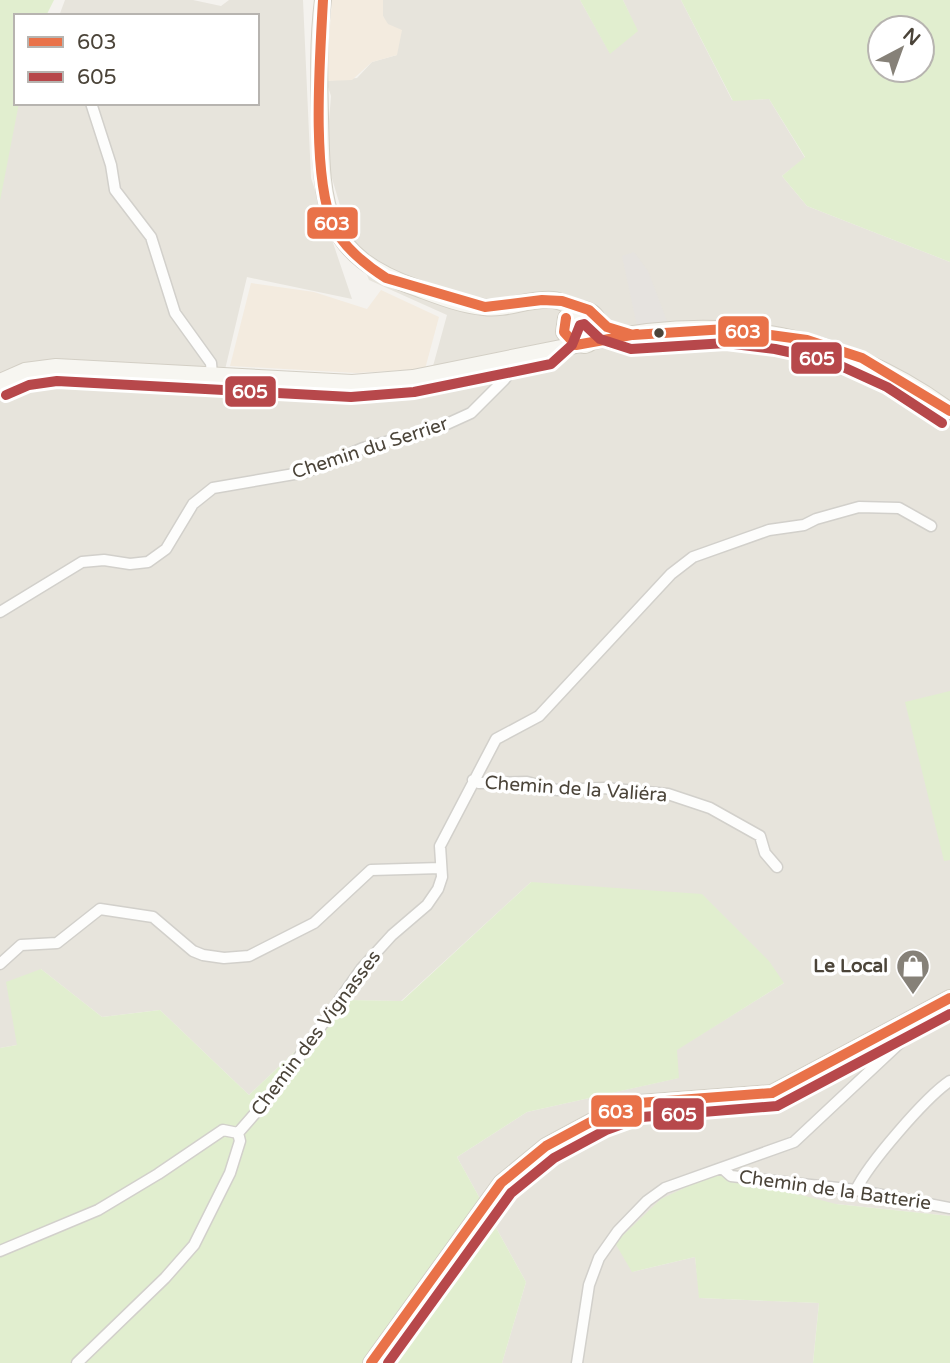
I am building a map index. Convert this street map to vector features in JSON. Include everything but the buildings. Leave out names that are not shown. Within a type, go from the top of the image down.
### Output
[{"type":"main road","points":[[323,0],[319,81],[323,190],[331,218],[341,238],[361,261],[386,278],[447,298],[485,307],[542,300],[557,308],[569,320],[576,345]]},
{"type":"main road","points":[[546,351],[569,320],[589,310],[599,323],[633,335]]},
{"type":"main road","points":[[594,341],[599,333],[599,323]]},
{"type":"main road","points":[[0,382],[25,371],[56,367],[352,383],[413,378],[633,335],[726,329],[807,340],[862,358],[894,374],[950,411]]},
{"type":"main road","points":[[371,1363],[501,1183],[546,1146],[600,1117],[639,1103],[772,1093],[950,998]]},
{"type":"street","points":[[92,105],[111,164],[115,190],[151,237],[175,313],[212,363],[212,375]]},
{"type":"street","name":"Chemin du Serrier","points":[[0,612],[82,562],[148,562],[166,549],[192,504],[213,488],[306,472],[363,448],[438,428],[471,413],[507,376],[503,361]]},
{"type":"street","name":"Chemin des Vignasses","points":[[76,1363],[165,1278],[194,1245],[230,1172],[240,1141],[238,1133],[278,1087],[362,968],[392,935],[427,905],[438,888],[440,846],[473,780],[499,736],[539,716],[659,585],[693,557],[769,530],[804,525],[859,507],[899,508],[932,526]]},
{"type":"street","name":"Chemin de la Valiéra","points":[[473,780],[527,782],[557,790],[617,789],[668,794],[687,799],[715,810],[760,836],[765,853],[776,867]]},
{"type":"street","points":[[0,964],[21,946],[57,943],[100,909],[159,919],[193,951],[203,956],[249,956],[314,923],[371,870],[441,868]]},
{"type":"street","points":[[577,1363],[589,1285],[604,1250],[638,1211],[665,1188],[794,1142],[807,1133],[904,1039],[903,1024]]},
{"type":"street","points":[[856,1190],[861,1180],[900,1133],[950,1082]]},
{"type":"street","points":[[0,1251],[98,1210],[223,1130],[238,1133]]},
{"type":"street","name":"Chemin de la Batterie","points":[[722,1168],[731,1176],[856,1190],[950,1208]]},
{"type":"shaded area","points":[[65,0],[193,0],[221,6],[229,0],[303,0],[311,178],[352,299],[247,277],[223,378],[322,389],[427,388],[447,315],[369,280],[344,219],[326,158],[331,96],[326,81],[357,78],[372,62],[397,55],[383,16],[383,0],[580,0],[610,53],[637,31],[623,0],[681,0],[732,100],[769,99],[805,158],[782,176],[807,206],[950,262],[950,1216],[836,1204],[632,1272],[695,1257],[700,1298],[819,1303],[813,1363],[502,1363],[526,1282],[457,1157],[527,1112],[678,1078],[676,1050],[784,983],[531,882],[401,1001],[349,1000],[249,1095],[160,1010],[102,1017],[41,969],[17,1045],[0,1048],[0,136],[15,105],[259,105],[259,14],[60,14]]},
{"type":"shaded area","points":[[332,0],[383,0],[383,16],[388,24],[402,30],[397,55],[372,62],[352,80],[326,81]]},
{"type":"shaded area","points":[[634,252],[648,271],[668,324],[637,326],[622,256]]},
{"type":"shaded area","points":[[251,283],[314,292],[367,309],[381,290],[439,317],[425,369],[356,373],[230,366]]},
{"type":"green space","points":[[0,0],[54,0],[47,14],[14,14],[14,105],[19,105],[0,201]]},
{"type":"green space","points":[[580,0],[623,0],[638,31],[610,54]]},
{"type":"green space","points":[[681,0],[950,0],[950,262],[807,206],[782,176],[805,157],[769,99],[733,101]]},
{"type":"green space","points":[[950,691],[950,860],[944,861],[905,702]]},
{"type":"green space","points":[[531,882],[702,894],[769,961],[784,983],[677,1050],[679,1078],[527,1112],[457,1157],[526,1282],[502,1363],[0,1363],[0,1048],[17,1045],[6,982],[41,969],[102,1017],[160,1010],[249,1095],[349,1000],[402,1001]]},
{"type":"green space","points":[[716,1173],[836,1204],[950,1216],[950,1363],[813,1363],[819,1303],[699,1298],[695,1257],[632,1272],[615,1243],[661,1199]]},
{"type":"transit line","name":"603","points":[[323,0],[319,147],[326,203],[333,225],[342,240],[363,261],[386,278],[485,307],[542,300],[562,301],[589,310],[607,327],[633,335],[726,329],[807,340],[862,358],[950,411]]},
{"type":"transit line","name":"603","points":[[566,318],[564,332],[576,345],[637,334]]},
{"type":"transit line","name":"605","points":[[6,395],[29,385],[57,381],[351,397],[414,392],[551,364],[572,345],[580,325],[584,324],[600,339],[631,349],[726,343],[775,349],[830,361],[887,387],[942,423]]},
{"type":"transit line","name":"603","points":[[371,1363],[501,1183],[546,1146],[600,1117],[639,1103],[772,1093],[950,998]]},
{"type":"transit line","name":"605","points":[[388,1363],[511,1193],[554,1158],[606,1130],[642,1117],[777,1106],[950,1014]]},
{"type":"place","name":"Le Local","points":[[913,996]]}]
